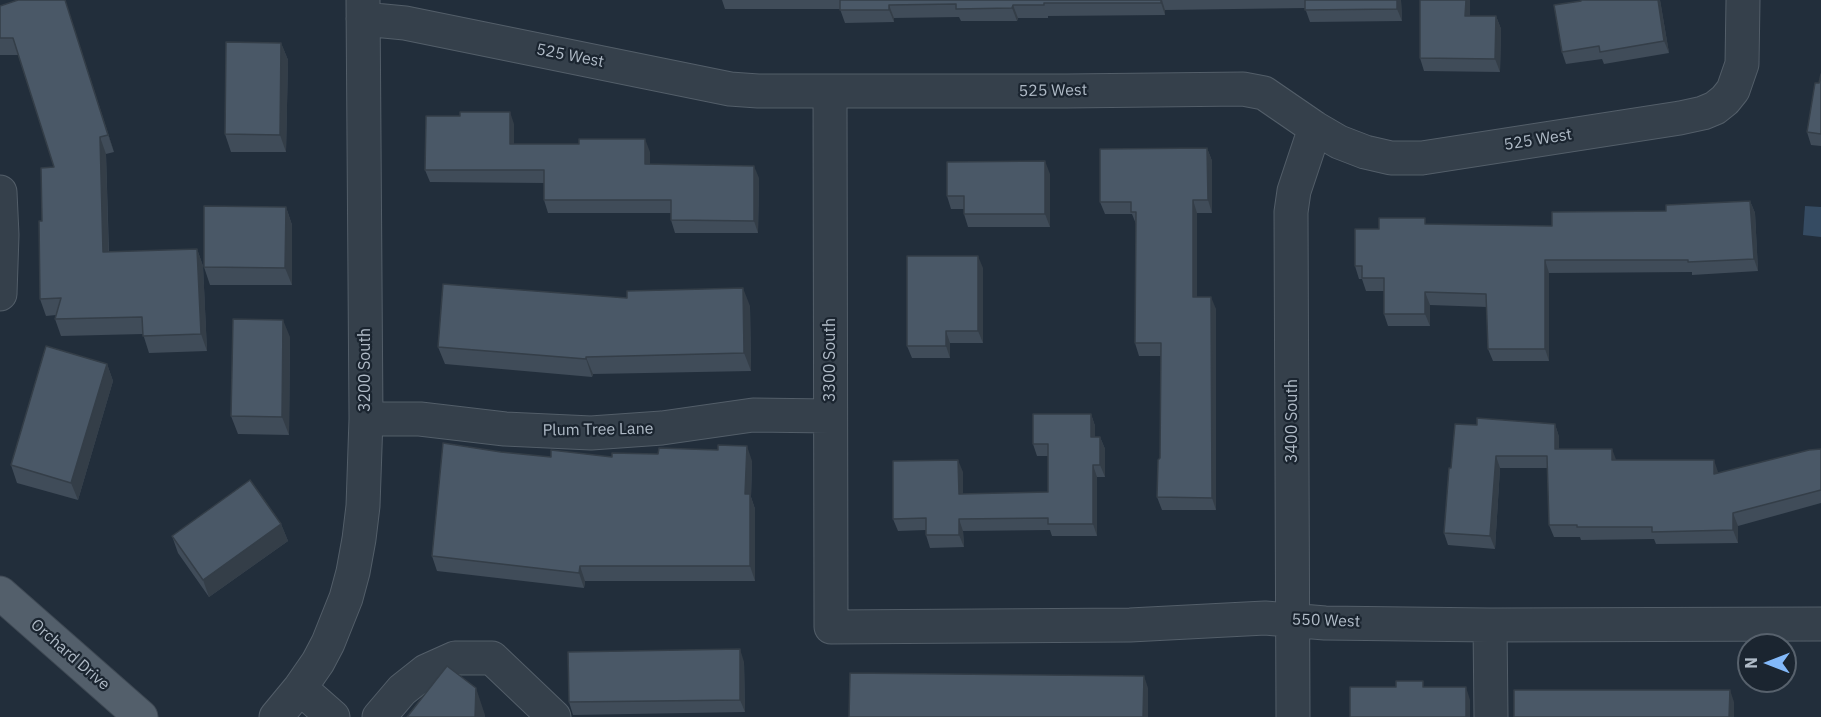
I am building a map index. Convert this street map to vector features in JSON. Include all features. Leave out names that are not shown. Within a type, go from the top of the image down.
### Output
[{"type":"main road","name":"Orchard Drive","points":[[0,593],[141,717]]},
{"type":"street","name":"525 West","points":[[363,9],[405,23],[730,89],[758,92],[1243,89],[1264,93],[1339,142],[1365,152],[1391,158],[1422,158],[1703,113],[1725,100],[1733,90],[1742,64],[1743,0]]},
{"type":"street","name":"3200 South","points":[[276,717],[318,662],[339,618],[353,572],[363,506],[366,419],[363,9]]},
{"type":"street","name":"3300 South","points":[[830,93],[831,627]]},
{"type":"street","name":"3400 South","points":[[1293,717],[1291,212],[1294,191],[1315,128]]},
{"type":"street","points":[[0,192],[2,235],[0,294]]},
{"type":"street","name":"Plum Tree Lane","points":[[366,419],[420,419],[505,429],[591,433],[663,428],[753,415],[830,416]]},
{"type":"street","name":"550 West","points":[[831,627],[1130,625],[1265,618],[1325,622],[1490,625],[1821,624]]},
{"type":"street","points":[[1490,625],[1491,717]]},
{"type":"street","points":[[379,717],[402,690],[426,671],[455,658],[492,658],[554,717]]},
{"type":"street","points":[[300,688],[333,717]]},
{"type":"water","points":[[1805,206],[1821,207],[1821,237],[1803,235]]},
{"type":"building","points":[[18,0],[65,0],[108,135],[100,137],[103,252],[197,249],[201,334],[143,336],[142,317],[55,319],[61,298],[40,299],[41,168],[54,167],[13,38],[0,38],[0,6]]},
{"type":"building","points":[[840,0],[1161,0],[1161,3],[1044,3],[1044,5],[1013,5],[1012,8],[956,9],[956,4],[889,5],[889,10],[840,10]]},
{"type":"building","points":[[1305,0],[1397,0],[1397,9],[1305,10]]},
{"type":"building","points":[[1420,0],[1466,0],[1465,16],[1496,16],[1495,59],[1420,58]]},
{"type":"building","points":[[1581,0],[1658,0],[1664,41],[1600,52],[1599,46],[1562,52],[1554,5]]},
{"type":"building","points":[[226,42],[281,43],[280,135],[225,134]]},
{"type":"building","points":[[1821,74],[1821,134],[1807,132],[1815,83],[1819,83]]},
{"type":"building","points":[[460,112],[510,112],[510,144],[579,144],[579,139],[645,139],[645,164],[754,166],[754,221],[671,220],[671,200],[544,200],[544,170],[425,170],[426,116],[460,116]]},
{"type":"building","points":[[1207,148],[1208,200],[1193,200],[1193,297],[1211,297],[1212,498],[1157,497],[1158,460],[1160,458],[1161,343],[1135,343],[1136,212],[1131,212],[1131,202],[1100,202],[1100,149]]},
{"type":"building","points":[[1045,161],[1045,214],[964,214],[964,196],[947,196],[947,162]]},
{"type":"building","points":[[1750,201],[1754,259],[1688,262],[1688,260],[1545,260],[1545,349],[1488,349],[1486,294],[1425,292],[1425,314],[1384,314],[1384,278],[1362,278],[1362,266],[1355,266],[1355,229],[1379,229],[1379,218],[1425,218],[1425,224],[1552,226],[1552,212],[1666,211],[1666,205]]},
{"type":"building","points":[[204,206],[286,207],[285,268],[204,267]]},
{"type":"building","points":[[907,256],[978,256],[978,331],[946,331],[946,346],[907,346]]},
{"type":"building","points":[[443,284],[627,298],[627,291],[743,288],[744,353],[586,357],[586,359],[438,347]]},
{"type":"building","points":[[233,319],[283,320],[282,417],[231,416]]},
{"type":"building","points":[[46,346],[107,364],[71,483],[11,465]]},
{"type":"building","points":[[1033,414],[1091,414],[1091,437],[1100,437],[1100,465],[1093,465],[1093,524],[1048,524],[1048,518],[959,519],[959,535],[926,535],[926,518],[893,519],[893,461],[958,460],[959,494],[1048,492],[1048,444],[1033,444]]},
{"type":"building","points":[[1477,418],[1555,424],[1555,449],[1612,449],[1612,460],[1714,460],[1714,474],[1821,449],[1821,490],[1733,513],[1733,530],[1652,532],[1652,527],[1549,525],[1547,456],[1496,456],[1490,536],[1444,533],[1455,424],[1477,425]]},
{"type":"building","points":[[443,443],[551,457],[551,450],[612,457],[612,453],[658,454],[659,448],[718,450],[718,445],[747,446],[745,494],[750,494],[750,566],[580,566],[579,573],[432,556]]},
{"type":"building","points":[[250,480],[281,524],[203,580],[172,536]]},
{"type":"building","points":[[740,649],[740,700],[569,702],[568,652]]},
{"type":"building","points":[[447,666],[476,688],[475,717],[407,717]]},
{"type":"building","points":[[850,673],[1144,676],[1143,717],[849,717]]},
{"type":"building","points":[[1396,681],[1423,681],[1423,687],[1466,687],[1466,717],[1350,717],[1350,687],[1396,687]]},
{"type":"building","points":[[1514,690],[1730,690],[1729,717],[1514,717]]}]
